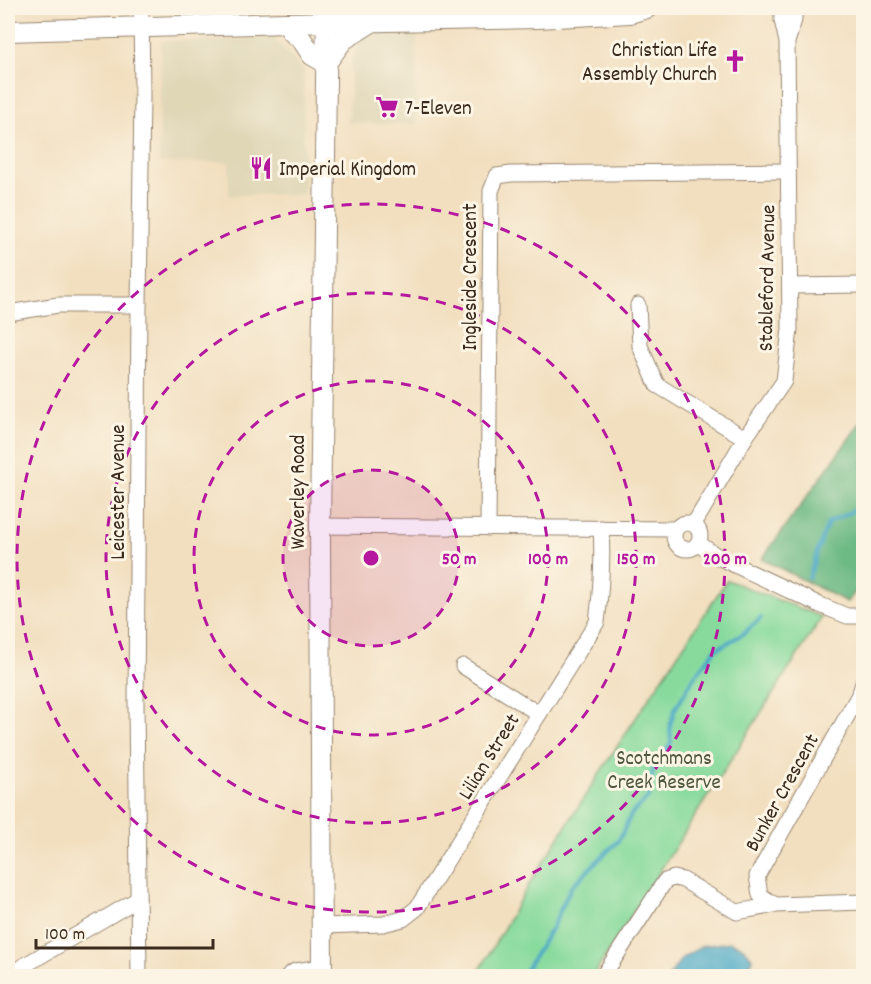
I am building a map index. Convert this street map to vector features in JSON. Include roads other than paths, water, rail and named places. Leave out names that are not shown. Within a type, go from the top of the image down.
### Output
[{"type":"main road","points":[[8,31],[286,23],[327,15],[373,21],[432,14],[636,9]]},
{"type":"main road","name":"Waverley Road","points":[[322,972],[320,526],[327,15]]},
{"type":"main road","points":[[286,23],[312,55],[326,63],[344,40],[373,21]]},
{"type":"street","name":"Leicester Avenue","points":[[139,976],[136,704],[141,8]]},
{"type":"street","name":"Stableford Avenue","points":[[694,524],[745,438],[784,381],[790,328],[790,286],[787,42],[782,8]]},
{"type":"street","name":"Stableford Avenue","points":[[787,42],[794,21],[794,8]]},
{"type":"street","name":"Ingleside Crescent","points":[[488,528],[490,191],[497,176],[788,171]]},
{"type":"street","points":[[790,286],[864,285]]},
{"type":"street","points":[[8,313],[58,305],[139,305]]},
{"type":"street","points":[[638,305],[640,345],[657,386],[745,438]]},
{"type":"street","points":[[681,523],[694,524],[699,531],[698,543],[686,549],[679,546],[674,539],[675,530],[681,523]]},
{"type":"street","points":[[320,526],[675,530]]},
{"type":"street","name":"Lilian Street","points":[[322,926],[383,924],[403,919],[417,908],[597,622],[601,528]]},
{"type":"street","points":[[698,543],[720,558],[820,605],[847,616],[863,617]]},
{"type":"street","points":[[463,666],[539,714]]},
{"type":"street","name":"Bunker Crescent","points":[[775,905],[760,895],[757,876],[860,693],[864,680]]},
{"type":"street","points":[[603,976],[665,880],[674,878],[683,880],[737,912],[775,905],[864,902]]},
{"type":"street","points":[[8,975],[138,899]]},
{"type":"street","points":[[288,976],[295,971],[322,972]]},
{"type":"water","points":[[730,942],[743,947],[753,959],[745,976],[669,976],[682,958],[702,946]]},
{"type":"waterway","points":[[809,578],[828,523],[864,505]]},
{"type":"waterway","points":[[522,976],[553,926],[571,887],[619,840],[632,813],[649,797],[653,769],[671,743],[670,725],[675,709],[695,676],[715,650],[743,634],[761,618]]},
{"type":"place","name":"Christian Life Assembly Church","points":[[735,61]]},
{"type":"place","name":"7-Eleven","points":[[387,107]]},
{"type":"place","name":"Imperial Kingdom","points":[[261,168]]},
{"type":"park label","name":"Scotchmans Creek Reserve","points":[[664,769]]}]
